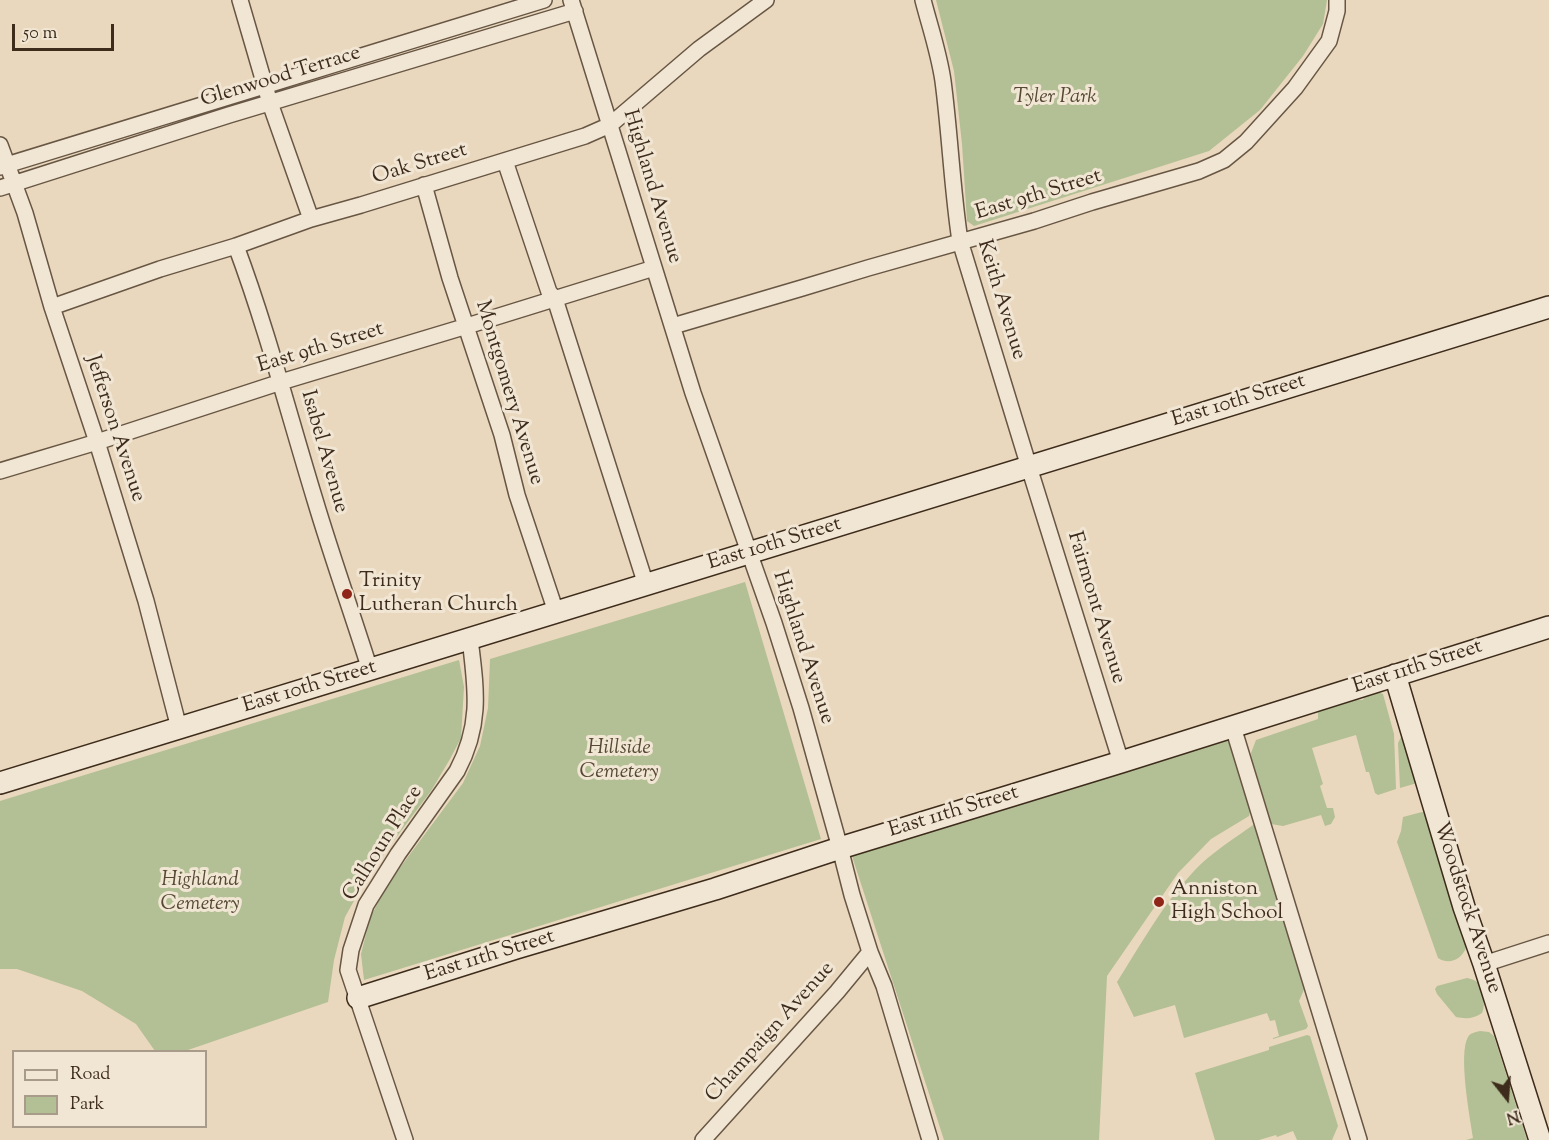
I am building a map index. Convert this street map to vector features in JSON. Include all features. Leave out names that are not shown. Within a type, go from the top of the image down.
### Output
[{"type":"street","points":[[240,0],[264,85],[311,219]]},
{"type":"street","name":"Glenwood Terrace","points":[[3,166],[544,0]]},
{"type":"street","name":"Oak Street","points":[[52,307],[311,219],[585,136],[610,125],[699,49],[766,0]]},
{"type":"street","name":"Keith Avenue","points":[[923,0],[943,80],[954,203],[960,241],[1029,467]]},
{"type":"street","name":"East 9th Street","points":[[673,326],[1034,221],[1199,171],[1224,160],[1246,142],[1295,88],[1329,41],[1337,11],[1337,0]]},
{"type":"street","name":"Glenwood Terrace","points":[[7,186],[437,53],[573,5]]},
{"type":"street","name":"Highland Avenue","points":[[573,5],[693,393],[774,623],[801,708],[852,895],[870,952],[884,986],[930,1140]]},
{"type":"street","points":[[431,34],[437,53]]},
{"type":"street","points":[[167,115],[173,133]]},
{"type":"street","name":"Jefferson Avenue","points":[[0,145],[7,186],[25,213],[52,307],[146,600],[179,728]]},
{"type":"street","points":[[505,160],[549,292],[555,299],[646,585]]},
{"type":"street","name":"Montgomery Avenue","points":[[424,185],[450,278],[468,326],[518,495],[556,612]]},
{"type":"street","name":"Isabel Avenue","points":[[236,246],[281,382],[315,501],[370,670]]},
{"type":"street","name":"East 9th Street","points":[[0,471],[654,268]]},
{"type":"street","name":"East 10th Street","points":[[0,783],[1549,307]]},
{"type":"street","name":"Fairmont Avenue","points":[[1029,467],[1121,762]]},
{"type":"street","name":"East 11th Street","points":[[358,998],[715,889],[1549,627]]},
{"type":"street","name":"Calhoun Place","points":[[405,1140],[348,970],[351,950],[366,904],[465,757],[474,727],[476,693],[470,639]]},
{"type":"street","name":"Woodstock Avenue","points":[[1395,675],[1464,906],[1540,1140]]},
{"type":"street","points":[[1233,727],[1359,1140]]},
{"type":"street","points":[[1484,964],[1549,944]]},
{"type":"street","name":"Champaign Avenue","points":[[704,1140],[870,952]]},
{"type":"green space","name":"Tyler Park","points":[[936,0],[1327,0],[1323,24],[1303,56],[1260,110],[1209,151],[974,226],[967,221],[954,71]]},
{"type":"green space","name":"Hillside Cemetery","points":[[745,582],[821,839],[364,980],[361,954],[370,918],[387,885],[463,783],[480,746],[488,708],[490,659]]},
{"type":"green space","name":"Highland Cemetery","points":[[459,660],[464,687],[461,738],[431,791],[386,851],[345,917],[334,960],[328,1002],[188,1050],[154,1050],[136,1024],[82,991],[17,969],[0,969],[0,801]]},
{"type":"green space","points":[[1378,692],[1383,694],[1394,734],[1396,789],[1378,795],[1375,793],[1369,772],[1366,772],[1356,735],[1312,748],[1323,784],[1320,786],[1327,808],[1333,808],[1335,817],[1331,824],[1325,826],[1321,815],[1283,826],[1271,824],[1252,764],[1251,753],[1256,740],[1318,719],[1318,712],[1334,705],[1352,700],[1363,700],[1364,697]]},
{"type":"green space","points":[[1402,735],[1417,783],[1400,788],[1398,743]]},
{"type":"green space","points":[[1229,737],[1252,804],[1249,816],[1211,839],[1178,873],[1107,976],[1099,1140],[944,1140],[852,856]]},
{"type":"green space","points":[[1426,813],[1428,818],[1466,948],[1461,956],[1450,961],[1438,958],[1397,842],[1403,817]]},
{"type":"green space","points":[[1256,823],[1306,985],[1299,1001],[1308,1026],[1306,1029],[1273,1039],[1279,1036],[1275,1020],[1270,1021],[1267,1013],[1184,1038],[1175,1005],[1134,1017],[1117,982],[1144,939],[1172,897],[1194,871],[1216,851]]},
{"type":"green space","points":[[1467,978],[1477,982],[1481,989],[1483,1010],[1482,1013],[1472,1017],[1456,1017],[1435,989],[1437,986]]},
{"type":"green space","points":[[1480,1031],[1489,1032],[1494,1036],[1527,1140],[1466,1140],[1473,1138],[1464,1071],[1465,1045],[1469,1036]]},
{"type":"green space","points":[[1310,1036],[1338,1126],[1332,1140],[1297,1140],[1293,1131],[1259,1140],[1215,1140],[1195,1073],[1269,1050],[1269,1047]]},
{"type":"place","name":"Trinity Lutheran Church","points":[[347,594]]},
{"type":"place","name":"Anniston High School","points":[[1159,902]]}]
